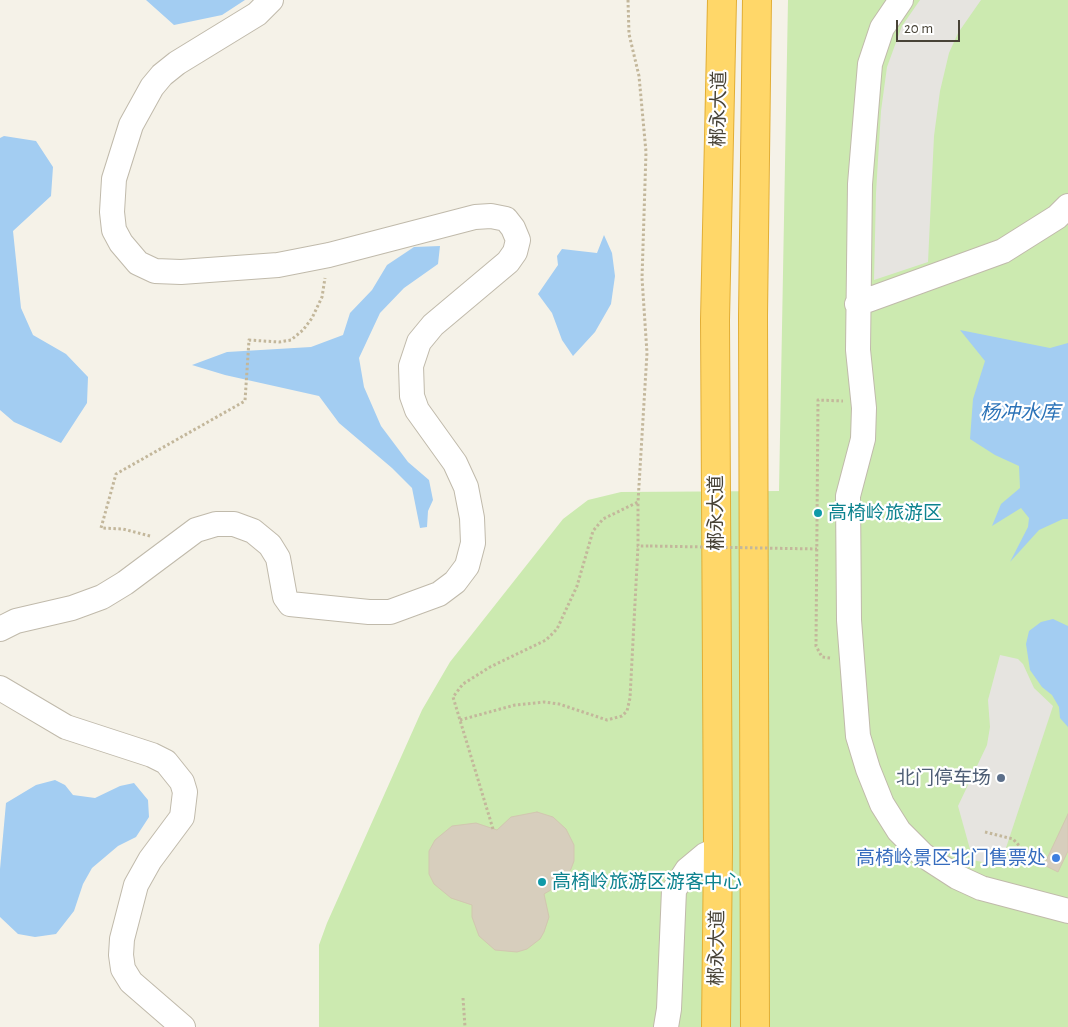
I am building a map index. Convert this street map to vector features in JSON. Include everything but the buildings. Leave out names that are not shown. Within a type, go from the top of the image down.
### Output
[{"type":"highway","name":"郴永大道","points":[[716,1027],[718,850],[714,320],[722,0]]},
{"type":"highway","name":"郴永大道","points":[[755,1027],[753,316],[757,0]]},
{"type":"lane","points":[[0,629],[16,621],[72,608],[102,597],[196,530],[216,524],[234,524],[253,531],[270,545],[278,558],[285,597],[290,604],[369,612],[390,612],[439,594],[455,582],[467,566],[473,543],[472,518],[466,487],[455,463],[418,410],[412,396],[411,366],[419,342],[433,326],[508,262],[515,252],[518,240],[513,228],[506,219],[491,216],[474,217],[329,255],[278,265],[181,272],[155,271],[138,263],[121,243],[114,230],[112,212],[114,179],[131,125],[152,87],[162,75],[177,63],[257,14],[271,0]]},
{"type":"lane","points":[[901,0],[882,28],[870,64],[860,184],[857,304],[858,350],[864,402],[863,439],[848,496],[849,620],[858,736],[868,769],[882,804],[899,832],[923,854],[957,877],[998,894],[1068,911]]},
{"type":"lane","points":[[857,304],[1003,252],[1057,217],[1068,206]]},
{"type":"lane","points":[[0,688],[66,727],[152,755],[166,762],[182,782],[185,792],[182,817],[150,860],[136,885],[122,939],[121,955],[123,969],[131,982],[183,1027]]},
{"type":"lane","points":[[666,1027],[674,890],[687,870],[705,855],[718,850]]},
{"type":"path","points":[[460,720],[515,705],[544,702],[559,704],[607,720],[622,716],[626,711],[630,698],[638,546],[638,502],[647,353],[642,278],[646,152],[639,76],[629,34],[628,0]]},
{"type":"path","points":[[173,548],[146,534],[123,529],[101,528],[116,474],[245,401],[249,340],[279,342],[291,340],[303,330],[312,318],[322,297],[329,255]]},
{"type":"path","points":[[816,646],[818,400],[864,402]]},
{"type":"path","points":[[493,828],[453,697],[463,684],[498,663],[546,640],[552,634],[570,604],[597,525],[611,514],[638,502]]},
{"type":"path","points":[[638,546],[817,550]]},
{"type":"path","points":[[985,832],[1014,839],[1025,852],[1034,850]]},
{"type":"path","points":[[464,998],[465,1027]]},
{"type":"green space","name":"高椅岭旅游区","points":[[788,0],[1068,0],[1068,1027],[319,1027],[319,945],[327,923],[422,710],[450,662],[563,519],[588,500],[621,492],[779,491]]},
{"type":"shaded area","points":[[920,0],[981,0],[958,33],[949,53],[940,91],[934,136],[928,262],[874,280],[876,193],[881,111],[887,67],[902,26]]},
{"type":"shaded area","name":"北门停车场","points":[[1000,655],[1018,659],[1023,664],[1034,688],[1053,706],[1000,866],[973,860],[958,806],[987,745],[990,727],[988,700]]},
{"type":"water","points":[[146,0],[245,0],[222,15],[174,25]]},
{"type":"water","points":[[4,136],[36,141],[53,167],[51,196],[13,231],[21,308],[33,335],[66,354],[88,377],[87,403],[61,443],[14,422],[0,410],[0,138]]},
{"type":"water","points":[[604,235],[612,253],[615,276],[611,304],[595,332],[573,356],[562,340],[552,313],[538,294],[558,265],[557,256],[562,249],[597,253]]},
{"type":"water","points":[[440,246],[438,264],[404,288],[380,313],[359,358],[364,387],[381,426],[408,462],[429,480],[433,500],[428,511],[427,527],[420,528],[412,488],[392,468],[339,423],[319,396],[225,375],[192,365],[227,352],[311,347],[343,335],[350,313],[372,290],[387,265],[414,247]]},
{"type":"water","name":"杨冲水库","points":[[960,330],[1050,348],[1068,343],[1068,519],[1063,519],[1039,530],[1010,562],[1028,527],[1029,518],[1021,508],[992,526],[1001,504],[1020,488],[1019,466],[995,455],[970,439],[973,399],[985,361]]},
{"type":"water","points":[[1053,619],[1068,626],[1068,727],[1060,718],[1059,707],[1052,695],[1042,687],[1030,670],[1026,644],[1029,631],[1041,622]]},
{"type":"water","points":[[55,780],[65,785],[73,795],[95,798],[120,786],[134,783],[148,800],[149,817],[136,837],[118,846],[92,868],[83,884],[74,911],[56,934],[35,937],[18,934],[0,917],[0,869],[6,803],[36,785]]},
{"type":"place","name":"高椅岭旅游区","points":[[818,513]]},
{"type":"place","name":"北门停车场","points":[[1001,778]]},
{"type":"place","name":"高椅岭景区北门售票处","points":[[1056,858]]},
{"type":"place","name":"高椅岭旅游区游客中心","points":[[542,882]]}]
